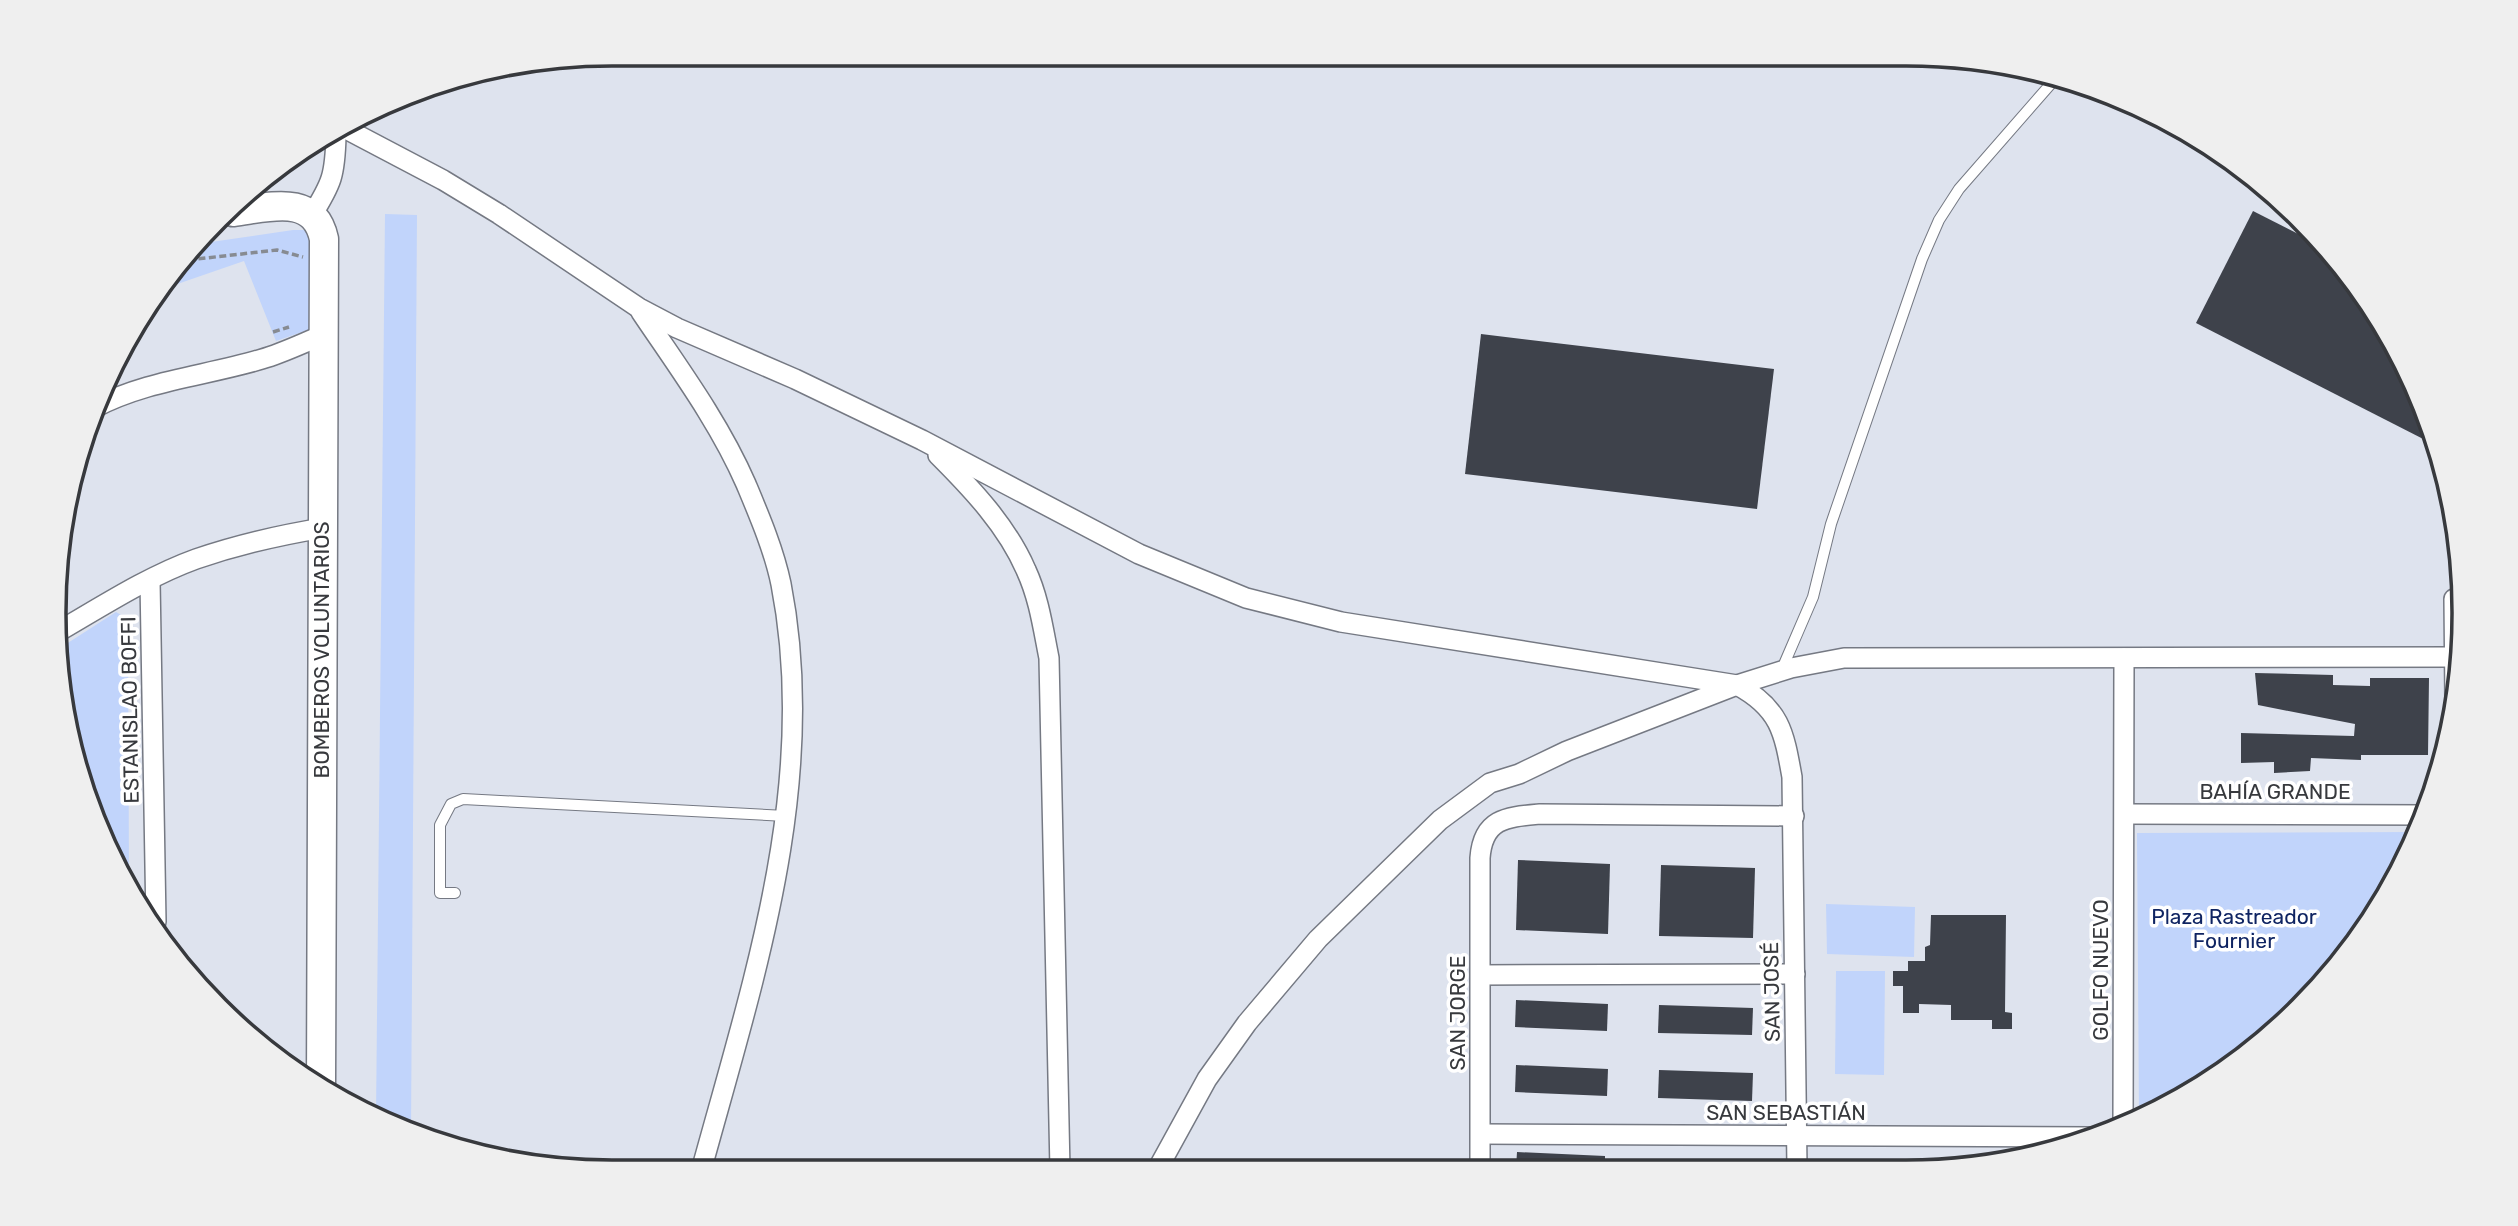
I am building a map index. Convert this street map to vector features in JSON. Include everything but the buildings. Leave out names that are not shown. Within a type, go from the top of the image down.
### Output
[{"type":"main road","points":[[244,211],[290,206],[303,209],[312,215]]},
{"type":"main road","name":"BOMBEROS VOLUNTARIOS","points":[[312,215],[324,239],[321,1074]]},
{"type":"street","points":[[353,133],[443,180],[499,214],[639,308],[677,328],[795,379],[922,440],[1139,554],[1246,598],[1342,622],[1737,685]]},
{"type":"street","points":[[312,215],[331,185],[335,172],[335,143]]},
{"type":"street","points":[[639,308],[726,444],[750,494],[780,581],[794,696],[786,816],[766,924],[704,1160]]},
{"type":"street","points":[[109,401],[174,379],[262,359],[323,335]]},
{"type":"street","points":[[922,440],[969,487],[1005,531],[1026,570],[1041,615],[1049,658],[1059,1160]]},
{"type":"street","points":[[67,627],[194,560],[237,547],[323,528]]},
{"type":"street","name":"ESTANISLAO BOFFI","points":[[150,581],[156,912]]},
{"type":"street","points":[[1162,1160],[1207,1079],[1247,1023],[1318,939],[1440,820],[1490,783],[1519,774],[1567,751],[1737,685],[1782,670],[1844,658],[2449,657]]},
{"type":"street","name":"GOLFO NUEVO","points":[[2123,1114],[2124,659]]},
{"type":"street","name":"SAN JOSÉ","points":[[1737,685],[1758,696],[1775,717],[1786,743],[1792,777],[1797,1160]]},
{"type":"street","name":"SAN JORGE","points":[[1480,1160],[1480,858],[1481,845],[1488,830],[1503,819],[1540,814],[1794,816]]},
{"type":"street","name":"BAHÍA GRANDE","points":[[2125,814],[2413,814]]},
{"type":"street","points":[[1481,975],[1795,974]]},
{"type":"street","name":"SAN SEBASTIÁN","points":[[1481,1134],[2059,1137]]},
{"type":"lane","points":[[1782,670],[1813,597],[1831,524],[1922,259],[1939,220],[1959,189],[2049,86]]},
{"type":"lane","points":[[455,893],[440,893],[440,825],[451,804],[463,799],[786,816]]},
{"type":"path","points":[[197,259],[277,250],[307,258],[307,247]]},
{"type":"green space","points":[[385,214],[417,215],[411,1121],[376,1105]]},
{"type":"green space","points":[[293,230],[304,230],[313,234],[312,327],[276,341],[244,261],[176,285],[213,242]]},
{"type":"green space","points":[[116,612],[128,619],[129,866],[108,822],[85,754],[71,684],[68,643]]},
{"type":"green space","name":"Plaza Rastreador Fournier","points":[[2405,832],[2359,917],[2339,946],[2291,999],[2238,1047],[2178,1086],[2139,1107],[2137,833]]},
{"type":"green space","points":[[1826,904],[1915,907],[1914,957],[1827,954]]},
{"type":"green space","points":[[1836,971],[1885,971],[1884,1075],[1835,1074]]}]
